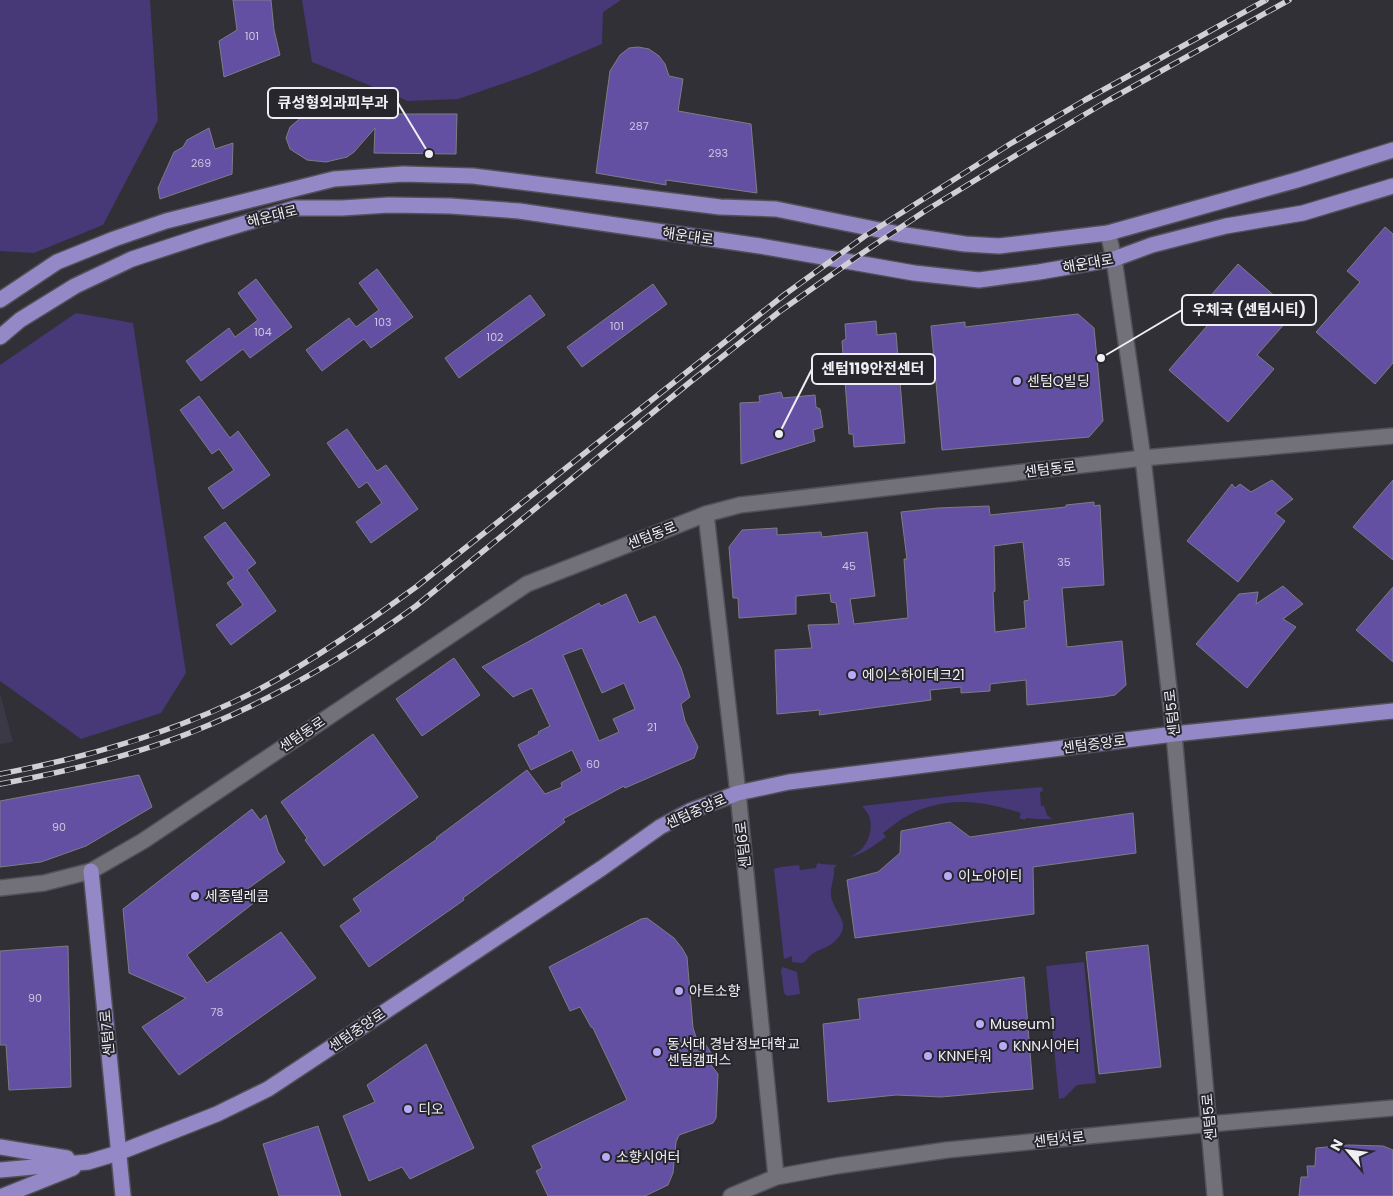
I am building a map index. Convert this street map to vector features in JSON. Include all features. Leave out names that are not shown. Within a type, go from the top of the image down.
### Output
[{"type":"main road","name":"해운대로","points":[[0,300],[57,262],[114,239],[166,221],[334,179],[403,174],[473,176],[720,207],[776,209],[899,234],[965,244],[999,246],[1108,233],[1297,180],[1393,150]]},
{"type":"main road","name":"해운대로","points":[[0,336],[20,320],[75,286],[132,260],[202,236],[295,208],[389,205],[450,206],[519,211],[760,246],[914,273],[979,280],[1114,259],[1152,245],[1226,226],[1303,213],[1393,186]]},
{"type":"main road","name":"센텀중앙로","points":[[3,1196],[217,1114],[268,1089],[602,868],[660,827],[690,811],[738,793],[789,782],[1174,734],[1393,711]]},
{"type":"main road","name":"센텀7로","points":[[91,871],[123,1196]]},
{"type":"main road","name":"센텀중앙로","points":[[0,1147],[88,1162]]},
{"type":"main road","name":"센텀중앙로","points":[[0,1170],[88,1162]]},
{"type":"street","name":"센텀5로","points":[[1108,233],[1114,259],[1143,458],[1174,734],[1216,1196]]},
{"type":"street","name":"센텀동로","points":[[0,888],[44,883],[91,871],[143,841],[527,584],[706,514],[740,505],[1143,458],[1393,436]]},
{"type":"street","name":"센텀6로","points":[[706,514],[738,793],[776,1177]]},
{"type":"street","name":"센텀서로","points":[[731,1196],[776,1177],[836,1166],[948,1150],[1393,1108]]},
{"type":"shaded area","points":[[0,0],[150,0],[158,120],[103,225],[34,253],[0,251]]},
{"type":"shaded area","points":[[302,0],[621,0],[603,12],[602,44],[528,75],[458,99],[408,101],[312,62]]},
{"type":"shaded area","points":[[76,313],[133,323],[186,673],[161,713],[81,739],[0,681],[0,365]]},
{"type":"shaded area","points":[[0,693],[13,742],[0,744]]},
{"type":"shaded area","points":[[1042,787],[1043,791],[1040,792],[1041,806],[1044,806],[1047,815],[1052,819],[1026,818],[1025,820],[1019,818],[1021,813],[990,805],[960,802],[946,803],[917,811],[902,819],[883,833],[886,837],[872,847],[857,855],[846,857],[863,848],[869,836],[869,816],[862,806]]},
{"type":"shaded area","points":[[819,863],[837,865],[834,868],[831,896],[843,924],[843,929],[832,944],[814,953],[803,963],[792,962],[792,956],[784,959],[774,869],[799,865],[800,870],[816,868]]},
{"type":"shaded area","points":[[1084,962],[1096,1083],[1077,1085],[1064,1098],[1059,1099],[1046,966]]},
{"type":"shaded area","points":[[783,967],[797,972],[800,994],[787,996],[784,993],[781,970]]},
{"type":"building","points":[[233,0],[271,0],[274,30],[280,55],[224,77],[219,41],[237,30]]},
{"type":"building","points":[[629,48],[649,49],[659,56],[665,64],[669,76],[683,79],[678,111],[751,124],[757,193],[666,180],[666,185],[596,173],[610,71],[620,55]]},
{"type":"building","points":[[304,110],[331,110],[330,113],[355,113],[355,118],[390,119],[391,114],[457,114],[456,154],[374,153],[375,128],[354,152],[347,157],[326,162],[307,160],[290,149],[286,138],[290,127],[303,116]]},
{"type":"building","points":[[209,128],[215,149],[233,143],[232,174],[160,199],[158,188],[174,152],[183,147],[187,140]]},
{"type":"building","points":[[1385,227],[1393,234],[1393,363],[1375,384],[1316,332],[1360,282],[1347,271]]},
{"type":"building","points":[[1238,264],[1294,313],[1257,355],[1274,369],[1228,422],[1169,370],[1213,319],[1200,308]]},
{"type":"building","points":[[377,269],[413,317],[371,348],[364,339],[322,371],[306,350],[349,318],[356,327],[379,310],[359,283]]},
{"type":"building","points":[[256,279],[292,327],[250,358],[243,349],[201,381],[186,361],[229,328],[235,337],[258,320],[238,293]]},
{"type":"building","points":[[653,284],[667,304],[582,367],[567,347]]},
{"type":"building","points":[[530,295],[545,315],[459,378],[445,358]]},
{"type":"building","name":"센텀Q빌딩","points":[[1078,314],[1094,328],[1103,421],[1089,437],[942,450],[931,326],[965,322],[965,327]]},
{"type":"building","points":[[876,321],[877,335],[896,333],[905,443],[854,447],[853,434],[849,434],[842,341],[846,339],[845,324]]},
{"type":"building","points":[[781,392],[783,398],[815,395],[816,407],[820,409],[823,427],[813,430],[815,441],[741,464],[740,403],[760,402],[759,396]]},
{"type":"building","points":[[199,396],[230,438],[238,431],[270,475],[223,509],[208,488],[234,470],[219,449],[212,454],[180,410]]},
{"type":"building","points":[[347,429],[377,471],[386,465],[418,509],[371,543],[356,522],[382,503],[367,482],[359,488],[327,443]]},
{"type":"building","points":[[1272,480],[1293,499],[1275,513],[1285,521],[1238,582],[1187,541],[1232,484],[1235,488],[1240,484],[1251,492]]},
{"type":"building","points":[[1393,480],[1393,560],[1353,527]]},
{"type":"building","points":[[1094,502],[1094,506],[1100,505],[1104,585],[1062,588],[1067,647],[1122,641],[1126,685],[1115,695],[1027,705],[1026,680],[990,684],[990,691],[961,693],[961,687],[930,690],[931,700],[819,715],[820,710],[777,714],[775,650],[812,648],[808,625],[839,624],[836,603],[831,602],[830,593],[796,596],[796,614],[739,618],[738,598],[733,598],[729,547],[742,530],[777,528],[777,535],[821,532],[822,537],[867,532],[875,596],[850,599],[854,624],[908,618],[904,559],[907,559],[901,512],[989,506],[990,515],[1066,507],[1066,505]],"holes":[[[1023,542],[1029,600],[1024,601],[1026,628],[995,632],[993,592],[995,591],[994,546]]]},
{"type":"building","points":[[225,522],[256,563],[247,570],[276,611],[231,645],[216,625],[243,605],[227,583],[234,578],[204,537]]},
{"type":"building","points":[[1283,586],[1303,604],[1283,619],[1296,627],[1247,688],[1196,644],[1239,594],[1258,592],[1256,604]]},
{"type":"building","points":[[1393,587],[1393,662],[1356,630]]},
{"type":"building","points":[[626,594],[639,623],[655,616],[681,668],[690,697],[681,704],[685,721],[698,747],[694,758],[625,788],[624,786],[563,819],[565,822],[463,898],[464,900],[369,967],[340,926],[361,911],[353,899],[437,839],[527,770],[545,794],[562,787],[561,783],[582,771],[572,750],[531,770],[518,745],[550,726],[532,688],[513,697],[482,667],[599,603],[601,606]],"holes":[[[582,648],[602,693],[624,683],[635,709],[613,719],[619,732],[599,741],[563,655]]]},
{"type":"building","points":[[454,658],[480,695],[422,736],[396,699]]},
{"type":"building","points":[[373,734],[418,797],[324,866],[305,840],[307,838],[281,802]]},
{"type":"building","points":[[139,775],[152,807],[86,846],[41,862],[0,867],[0,801]]},
{"type":"building","points":[[252,809],[260,820],[266,815],[278,852],[285,862],[246,890],[255,902],[187,955],[207,983],[281,932],[316,978],[179,1075],[142,1027],[186,998],[129,973],[123,909]]},
{"type":"building","name":"이노아이티","points":[[1133,813],[1136,853],[1033,867],[1034,914],[855,938],[847,880],[878,872],[900,853],[901,831],[950,822],[970,837]]},
{"type":"building","name":"동서대 경남정보대학교 센텀캠퍼스","points":[[647,918],[674,938],[687,957],[693,1028],[696,1037],[702,1045],[706,1045],[714,1058],[708,1061],[718,1074],[716,1118],[713,1123],[679,1135],[676,1142],[673,1173],[668,1185],[645,1196],[548,1196],[536,1171],[542,1168],[532,1146],[627,1100],[593,1028],[580,1007],[570,1011],[549,967],[641,919]]},
{"type":"building","points":[[1148,945],[1161,1067],[1099,1074],[1086,952]]},
{"type":"building","points":[[68,946],[71,1087],[9,1090],[6,1045],[0,1045],[0,951]]},
{"type":"building","name":"KNN타워","points":[[1024,977],[1033,1089],[941,1097],[896,1095],[828,1102],[823,1024],[860,1019],[858,999]]},
{"type":"building","name":"디오","points":[[426,1044],[474,1148],[410,1179],[402,1167],[369,1181],[343,1116],[375,1102],[367,1085]]},
{"type":"building","points":[[318,1126],[341,1196],[279,1196],[263,1144]]},
{"type":"building","points":[[1349,1145],[1383,1146],[1393,1150],[1393,1196],[1299,1196],[1301,1177],[1308,1177],[1307,1166],[1315,1166],[1316,1148]]},
{"type":"railway","points":[[0,774],[66,760],[164,731],[258,690],[319,654],[416,587],[784,295],[865,236],[1010,144],[1085,100],[1266,0]]},
{"type":"railway","points":[[0,784],[106,760],[158,745],[236,713],[316,672],[416,606],[689,383],[779,312],[861,254],[925,211],[1018,154],[1109,100],[1289,0]]},
{"type":"place","name":"큐성형외과피부과","points":[[429,154]]},
{"type":"place","name":"우체국 (센텀시티)","points":[[1101,358]]},
{"type":"place","name":"센텀Q빌딩","points":[[1017,381]]},
{"type":"place","name":"센텀119안전센터","points":[[779,434]]},
{"type":"place","name":"에이스하이테크21","points":[[852,675]]},
{"type":"place","name":"이노아이티","points":[[948,876]]},
{"type":"place","name":"세종텔레콤","points":[[195,896]]},
{"type":"place","name":"아트소향","points":[[679,991]]},
{"type":"place","name":"Museum1","points":[[980,1024]]},
{"type":"place","name":"KNN시어터","points":[[1003,1046]]},
{"type":"place","name":"동서대 경남정보대학교 센텀캠퍼스","points":[[657,1052]]},
{"type":"place","name":"KNN타워","points":[[928,1056]]},
{"type":"place","name":"디오","points":[[408,1109]]},
{"type":"place","name":"소향시어터","points":[[606,1157]]}]
